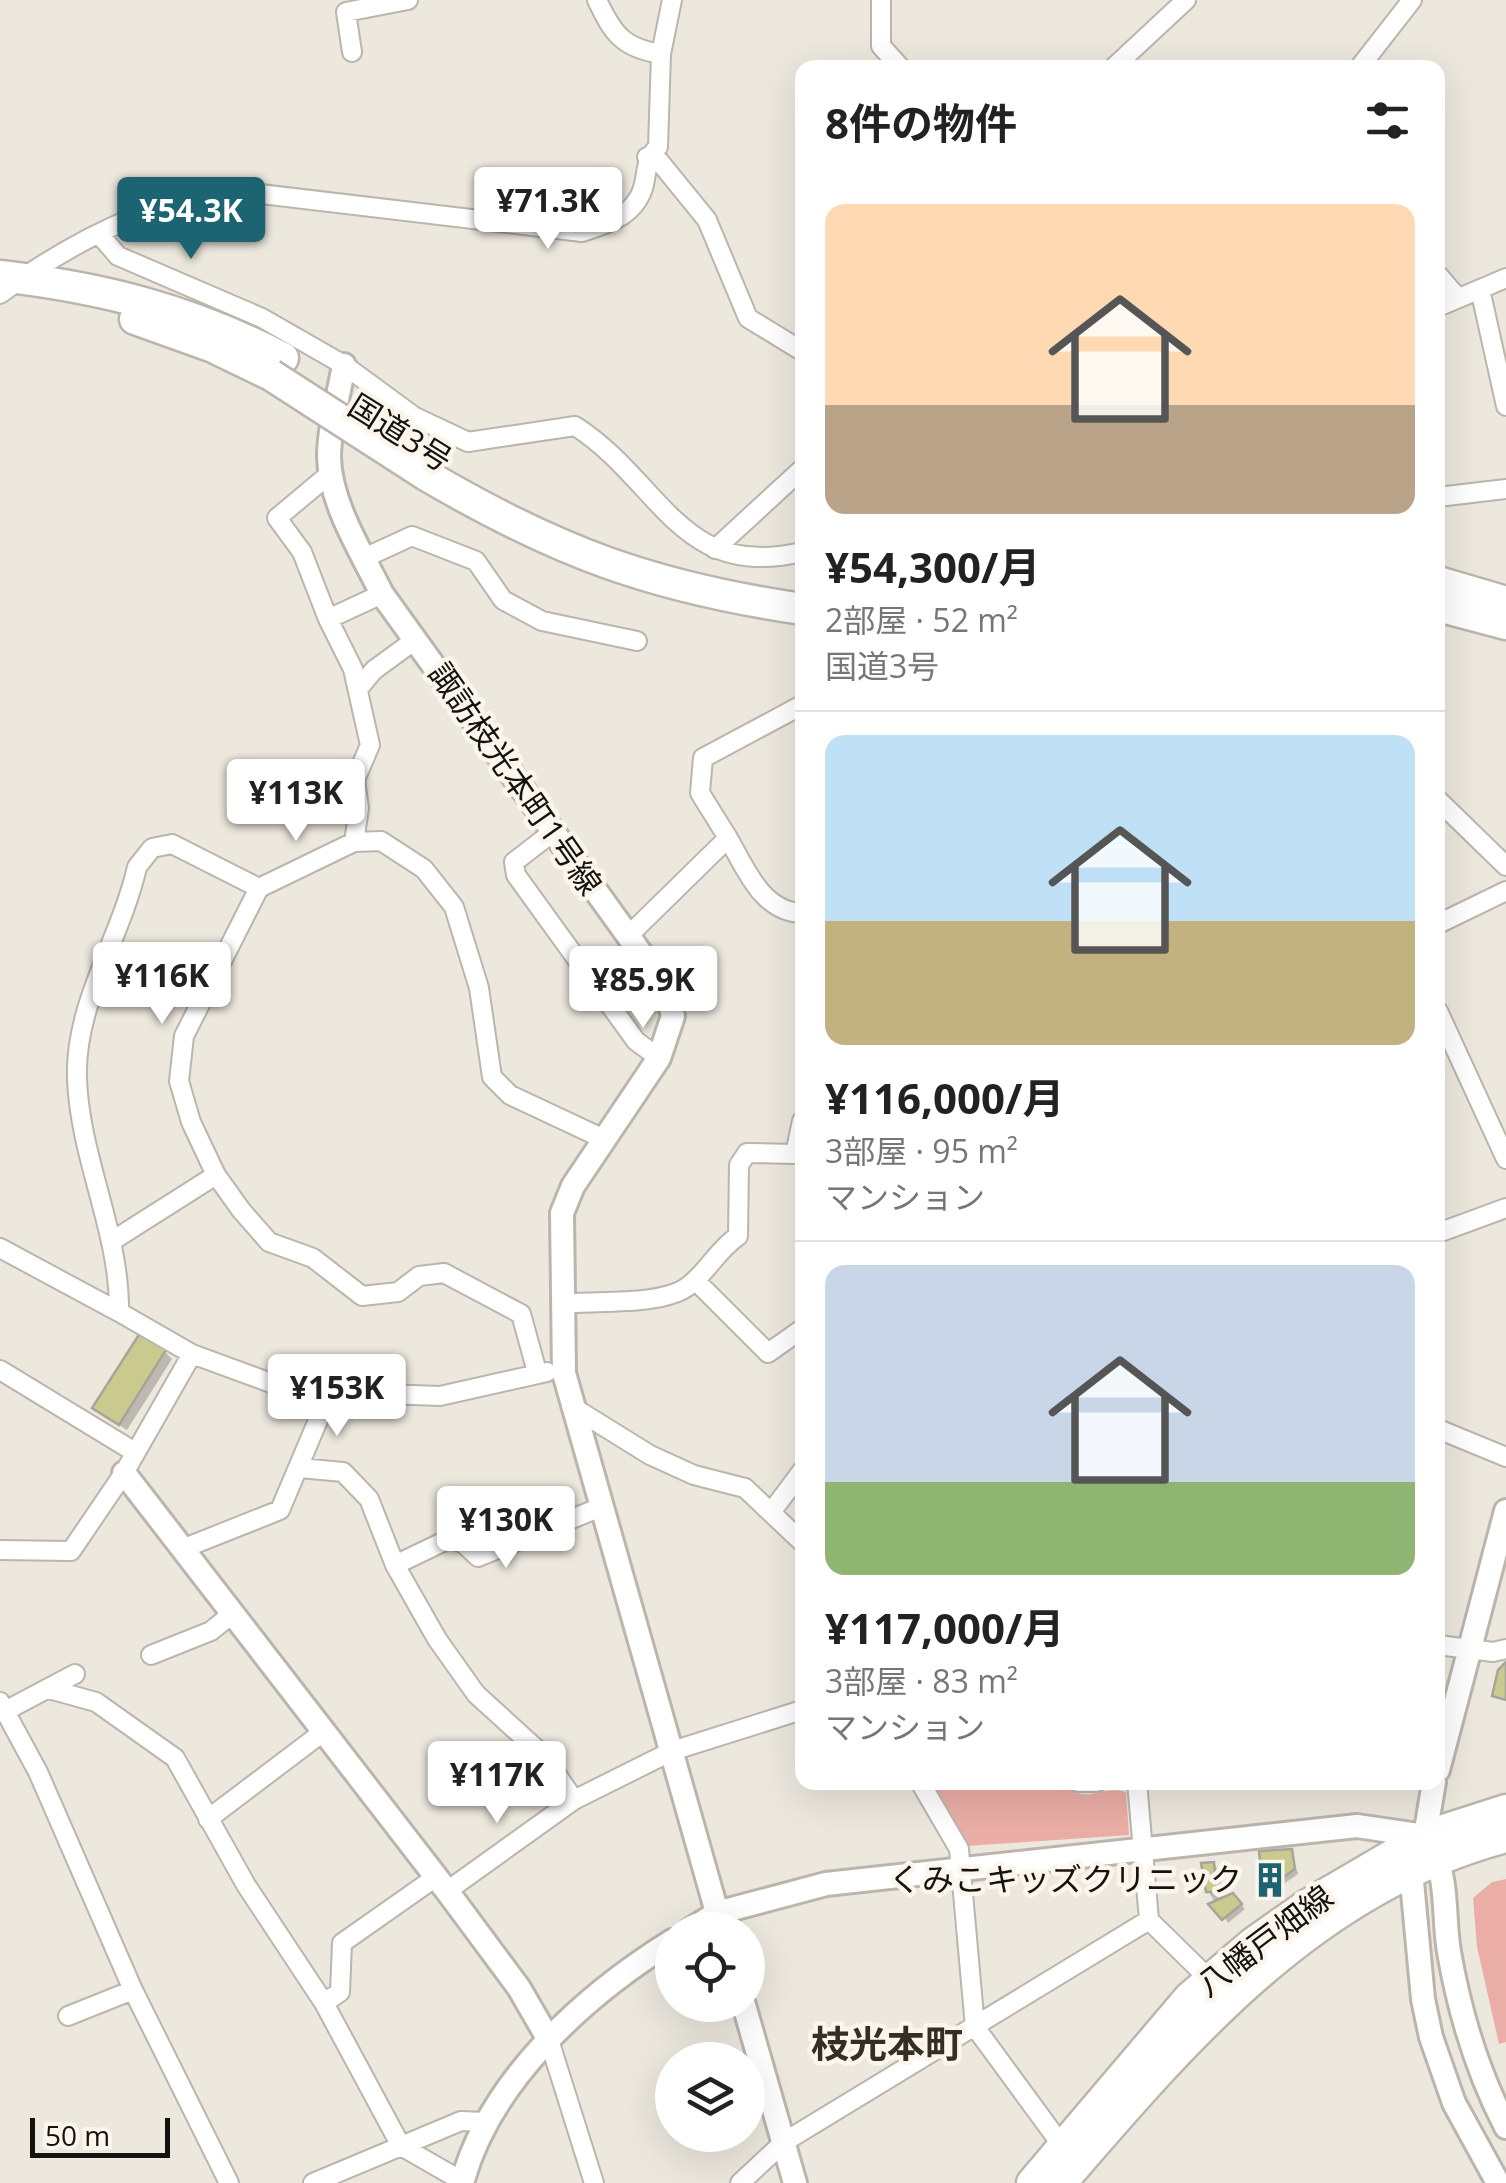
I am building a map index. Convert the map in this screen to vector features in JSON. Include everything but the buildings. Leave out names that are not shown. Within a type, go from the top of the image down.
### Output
[{"type":"main road","name":"国道3号","points":[[5,285],[141,320],[277,367],[432,466],[507,522],[594,561],[706,595],[795,608]]},
{"type":"main road","name":"国道3号","points":[[432,466],[603,544],[707,574],[795,588]]},
{"type":"main road","points":[[1445,584],[1506,602]]},
{"type":"main road","points":[[1445,608],[1506,624]]},
{"type":"main road","name":"八幡戸畑線","points":[[1062,2183],[1226,2000],[1310,1931],[1425,1855],[1506,1810]]},
{"type":"main road","name":"八幡戸畑線","points":[[1032,2183],[1209,1979],[1307,1905],[1425,1855],[1506,1837]]},
{"type":"street","points":[[352,52],[346,12],[408,0]]},
{"type":"street","points":[[597,0],[613,35],[637,50],[662,54]]},
{"type":"street","points":[[5,285],[99,234],[174,200],[227,190],[375,199],[582,232],[618,220],[640,198],[647,157],[658,147],[662,54],[672,0]]},
{"type":"street","points":[[881,0],[881,46],[894,60]]},
{"type":"street","points":[[1122,60],[1186,0]]},
{"type":"street","points":[[1366,60],[1412,0]]},
{"type":"street","points":[[647,157],[659,161],[707,220],[748,318],[795,348]]},
{"type":"street","points":[[99,234],[118,256],[262,318],[344,366],[415,417],[468,442],[575,426],[616,456],[688,536],[715,549],[795,563]]},
{"type":"street","points":[[1445,303],[1506,278]]},
{"type":"street","points":[[1445,283],[1458,298]]},
{"type":"street","points":[[1480,289],[1506,406]]},
{"type":"street","name":"諏訪枝光本町1号線","points":[[344,366],[329,456],[364,558],[382,594],[665,986],[673,1016],[660,1058],[574,1186],[562,1214],[564,1373],[570,1406],[717,1912]]},
{"type":"street","points":[[332,472],[276,518],[302,552],[353,668],[370,744],[355,780],[359,808],[354,842]]},
{"type":"street","points":[[715,549],[795,475]]},
{"type":"street","points":[[1445,496],[1506,489]]},
{"type":"street","points":[[364,558],[412,536],[476,561],[503,600],[542,621],[637,641]]},
{"type":"street","points":[[772,559],[795,554]]},
{"type":"street","points":[[328,618],[382,594]]},
{"type":"street","points":[[358,689],[374,670],[415,640]]},
{"type":"street","points":[[795,710],[703,758],[700,793],[762,895],[788,913],[795,913]]},
{"type":"street","points":[[1445,807],[1506,866]]},
{"type":"street","points":[[553,832],[514,862],[516,874],[636,1041],[660,1058]]},
{"type":"street","points":[[626,937],[728,838]]},
{"type":"street","points":[[537,1372],[522,1314],[445,1270],[419,1276],[398,1292],[362,1296],[314,1258],[269,1242],[216,1175],[191,1122],[179,1081],[184,1036],[259,888],[354,842],[381,842],[424,869],[454,906],[480,988],[492,1077],[510,1096],[606,1140]]},
{"type":"street","points":[[120,1312],[120,1276],[81,1119],[76,1077],[82,1024],[137,867],[152,848],[172,844],[259,888]]},
{"type":"street","points":[[1445,921],[1506,892]]},
{"type":"street","points":[[1445,1026],[1506,1160]]},
{"type":"street","points":[[562,1304],[675,1293],[694,1280],[718,1250],[738,1236],[739,1165],[747,1153],[795,1154]]},
{"type":"street","points":[[112,1241],[216,1175]]},
{"type":"street","points":[[1445,1225],[1506,1208]]},
{"type":"street","points":[[0,1248],[192,1354],[271,1382],[330,1392],[440,1396],[537,1372],[564,1373]]},
{"type":"street","points":[[694,1280],[768,1354],[795,1334]]},
{"type":"street","points":[[0,1550],[71,1551],[192,1354]]},
{"type":"street","points":[[0,1370],[128,1462],[182,1548],[519,1988],[549,2040],[594,2183]]},
{"type":"street","points":[[182,1548],[280,1510],[330,1392]]},
{"type":"street","points":[[570,1406],[650,1455],[694,1475],[745,1488],[795,1535]]},
{"type":"street","points":[[1445,1436],[1506,1457]]},
{"type":"street","points":[[300,1468],[343,1472],[368,1499],[394,1565],[437,1639],[476,1694],[544,1756],[574,1800]]},
{"type":"street","points":[[772,1511],[795,1480]]},
{"type":"street","points":[[394,1565],[450,1538],[462,1542],[478,1557],[601,1507]]},
{"type":"street","points":[[1445,1741],[1506,1511]]},
{"type":"street","points":[[151,1655],[211,1631],[232,1614]]},
{"type":"street","points":[[1445,1646],[1493,1652],[1506,1649]]},
{"type":"street","points":[[75,1674],[4,1706],[133,1990],[229,2183]]},
{"type":"street","points":[[49,1689],[96,1702],[175,1758],[208,1819],[324,2003],[401,2146],[462,2182],[486,2122],[549,2040],[598,1996],[655,1954]]},
{"type":"street","points":[[324,2003],[340,1992],[342,1942],[574,1800],[672,1751],[795,1712]]},
{"type":"street","points":[[208,1819],[323,1732]]},
{"type":"street","points":[[925,1790],[959,1849],[974,2027],[1063,2147]]},
{"type":"street","points":[[1138,1790],[1148,1920],[1209,1979]]},
{"type":"street","points":[[1433,1790],[1425,1855],[1430,2037],[1454,2102],[1498,2183]]},
{"type":"street","points":[[748,1912],[826,1884],[961,1866],[1357,1826],[1425,1855]]},
{"type":"street","points":[[1425,1855],[1467,2036],[1506,2127]]},
{"type":"street","points":[[740,2183],[784,2142],[1148,1920]]},
{"type":"street","points":[[68,2016],[133,1990]]},
{"type":"street","points":[[749,2022],[796,2183]]},
{"type":"street","points":[[314,2183],[461,2122],[486,2122]]},
{"type":"shaded area","points":[[933,1790],[1126,1792],[1129,1835],[967,1846]]},
{"type":"shaded area","points":[[1506,1879],[1506,2042],[1499,2044],[1477,1947],[1473,1898],[1492,1882]]},
{"type":"place","name":"くみこキッズクリニック","points":[[1270,1880]]},
{"type":"district","name":"枝光本町","points":[[887,2045]]}]
